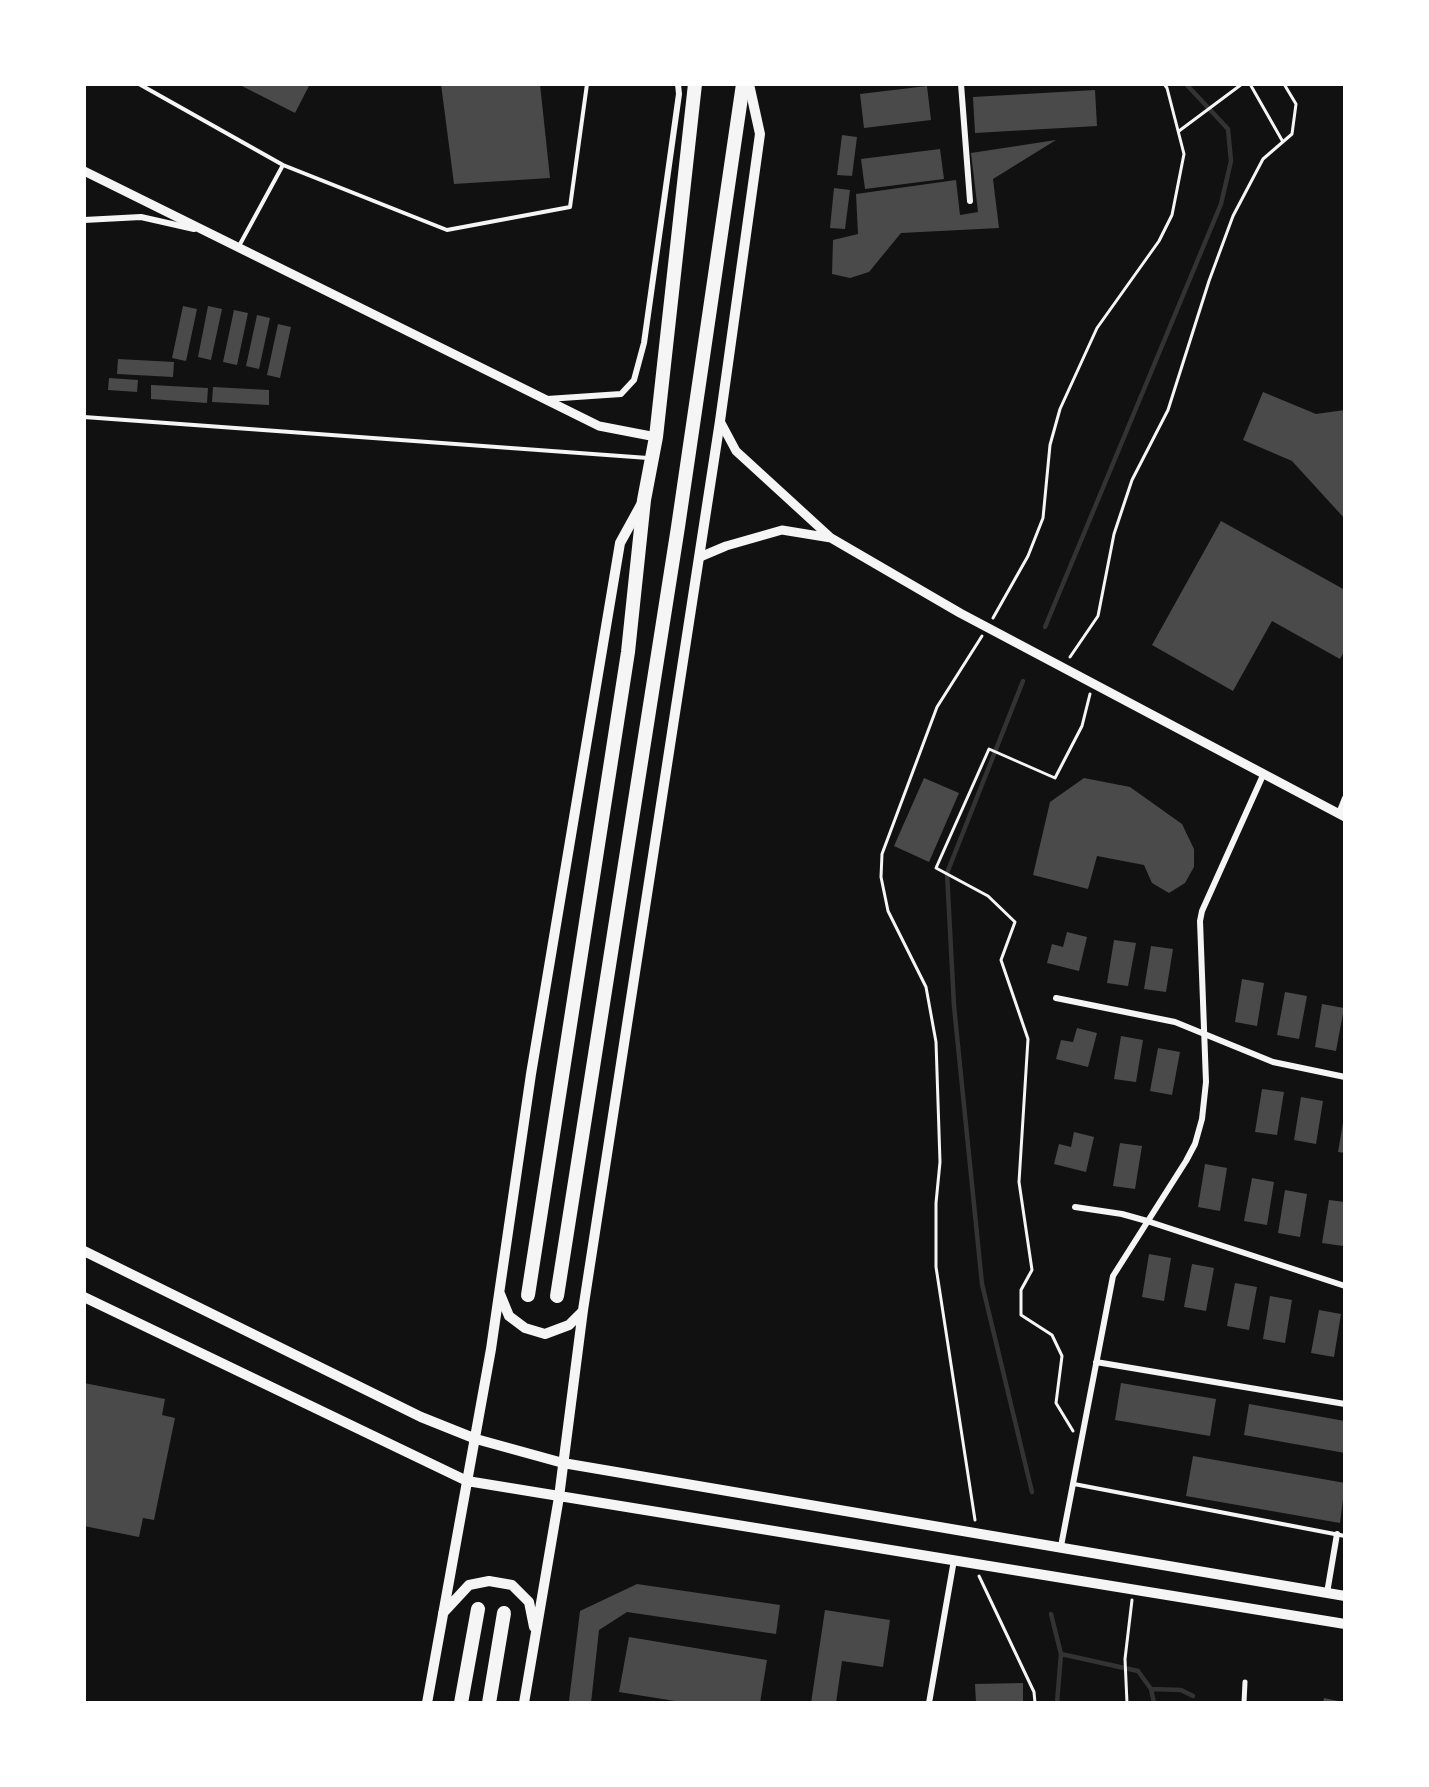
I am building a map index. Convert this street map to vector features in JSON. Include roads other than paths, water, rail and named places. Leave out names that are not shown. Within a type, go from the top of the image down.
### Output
[{"type":"highway","points":[[528,1294],[628,651],[644,500],[656,437],[695,84]]},
{"type":"highway","points":[[557,1296],[681,504],[743,84]]},
{"type":"highway","points":[[462,1703],[477,1609]]},
{"type":"highway","points":[[489,1703],[504,1613]]},
{"type":"main road","points":[[524,1703],[559,1497],[583,1310],[720,421],[759,134],[749,84]]},
{"type":"main road","points":[[427,1703],[476,1439],[500,1293],[531,1074],[620,543],[644,500]]},
{"type":"main road","points":[[84,1251],[421,1417],[476,1439],[563,1463],[1345,1596]]},
{"type":"main road","points":[[500,1293],[509,1316],[525,1328],[544,1334],[569,1325],[583,1310]]},
{"type":"main road","points":[[84,1297],[467,1481],[1345,1624]]},
{"type":"main road","points":[[442,1614],[469,1585],[489,1581],[512,1585],[529,1602],[536,1633]]},
{"type":"street","points":[[547,399],[621,394],[634,380],[644,343],[679,94],[678,84]]},
{"type":"street","points":[[961,84],[970,201]]},
{"type":"street","points":[[84,171],[598,426],[656,437]]},
{"type":"street","points":[[84,220],[141,217],[209,233]]},
{"type":"street","points":[[720,421],[736,451],[831,538],[960,613],[1094,681],[1342,815],[1345,798]]},
{"type":"street","points":[[700,557],[726,546],[782,530],[831,538]]},
{"type":"street","points":[[1061,1546],[1113,1276],[1186,1161],[1202,1119],[1206,1082],[1200,938],[1202,911],[1264,773]]},
{"type":"street","points":[[1056,998],[1175,1022],[1240,1050],[1294,1069],[1345,1077]]},
{"type":"street","points":[[1075,1208],[1122,1214],[1147,1221],[1345,1286]]},
{"type":"street","points":[[1096,1362],[1345,1404]]},
{"type":"street","points":[[1327,1593],[1337,1534]]},
{"type":"street","points":[[929,1703],[954,1560]]},
{"type":"street","points":[[1244,1703],[1245,1682]]},
{"type":"lane","points":[[139,84],[283,165],[447,230],[570,207],[587,84]]},
{"type":"lane","points":[[239,247],[283,165]]},
{"type":"lane","points":[[84,417],[651,458]]},
{"type":"lane","points":[[1073,1484],[1345,1536]]},
{"type":"waterway","points":[[1045,627],[1221,204],[1231,161],[1228,129],[1186,84]]},
{"type":"waterway","points":[[1023,681],[947,873],[954,1006],[982,1284],[1032,1492]]},
{"type":"waterway","points":[[1051,1614],[1061,1654],[1057,1703]]},
{"type":"waterway","points":[[1061,1654],[1138,1671],[1151,1689],[1154,1703]]},
{"type":"waterway","points":[[1151,1689],[1181,1690],[1193,1696]]}]
